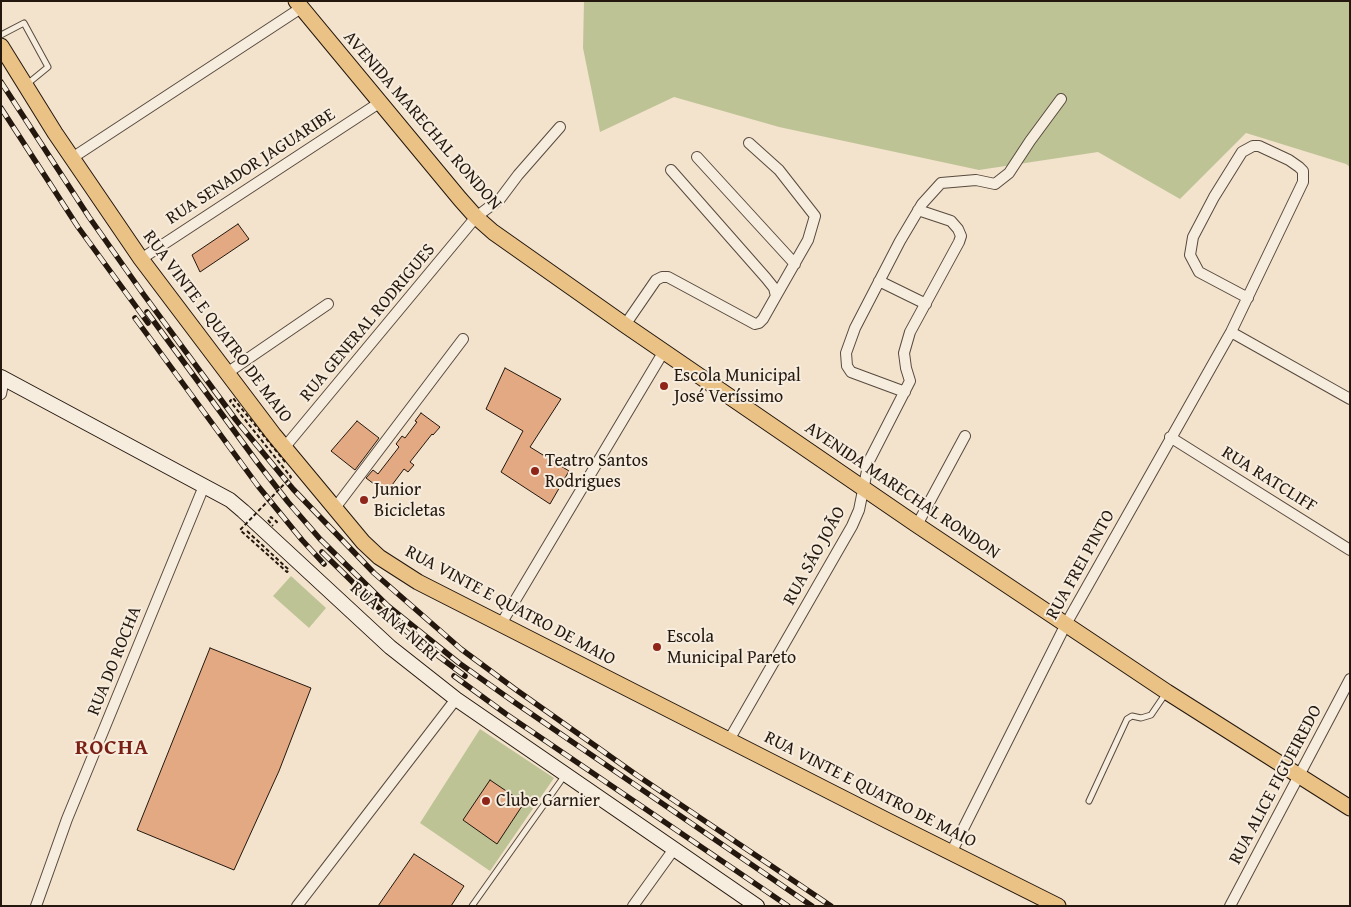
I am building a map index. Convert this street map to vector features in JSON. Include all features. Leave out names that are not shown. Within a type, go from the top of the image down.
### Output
[{"type":"main road","name":"AVENIDA MARECHAL RONDON","points":[[298,5],[476,217],[509,243],[664,352],[917,525],[1167,692],[1350,808]]},
{"type":"main road","name":"RUA VINTE E QUATRO DE MAIO","points":[[1,46],[72,158],[142,258],[227,373],[284,448],[363,542],[379,557],[398,571],[501,624],[1058,906]]},
{"type":"main road","name":"RUA ANA NERI","points":[[3,378],[225,497],[240,508],[390,647],[456,699],[756,905]]},
{"type":"street","points":[[72,158],[298,5]]},
{"type":"street","points":[[918,210],[950,222],[958,229],[961,236],[910,332],[904,353],[910,381],[904,392],[851,372],[847,366],[846,353],[855,328],[918,210],[941,183],[976,180],[995,184],[1009,173],[1030,140],[1061,99]]},
{"type":"street","name":"RUA SENADOR JAGUARIBE","points":[[142,258],[379,102]]},
{"type":"street","name":"RUA GENERAL RODRIGUES","points":[[284,448],[476,217],[500,198],[560,127]]},
{"type":"street","points":[[625,325],[656,280],[668,277],[755,324],[764,318],[808,240],[815,216],[779,170],[749,143]]},
{"type":"street","name":"RUA FREI PINTO","points":[[951,853],[1066,624],[1231,332],[1248,298],[1303,182],[1304,176],[1299,167],[1289,160],[1259,146],[1253,146],[1242,152],[1214,197],[1193,237],[1190,255],[1199,272],[1248,298]]},
{"type":"street","points":[[698,158],[794,264]]},
{"type":"street","points":[[670,170],[766,278],[774,288],[776,296]]},
{"type":"street","points":[[880,281],[926,304]]},
{"type":"street","points":[[227,373],[328,304]]},
{"type":"street","points":[[1231,332],[1350,399]]},
{"type":"street","points":[[335,508],[463,338]]},
{"type":"street","points":[[501,624],[664,352]]},
{"type":"street","points":[[1,394],[3,378]]},
{"type":"street","name":"RUA SÃO JOÃO","points":[[729,740],[852,526],[860,510],[869,461],[904,392]]},
{"type":"street","points":[[917,525],[965,436]]},
{"type":"street","name":"RUA RATCLIFF","points":[[1170,437],[1350,550]]},
{"type":"street","name":"RUA DO ROCHA","points":[[36,906],[67,819],[204,486]]},
{"type":"street","name":"RUA ALICE FIGUEIREDO","points":[[1230,906],[1350,679]]},
{"type":"street","points":[[297,906],[456,699]]},
{"type":"street","points":[[633,906],[674,849]]},
{"type":"lane","points":[[1,35],[24,23],[48,67],[25,86]]},
{"type":"lane","points":[[1089,801],[1126,719],[1132,716],[1141,718],[1151,715],[1167,692]]},
{"type":"lane","points":[[472,906],[566,775]]},
{"type":"path","points":[[247,531],[289,570],[287,572],[240,530],[291,477],[230,401],[233,398],[286,463]]},
{"type":"path","points":[[271,517],[277,522]]},
{"type":"path","points":[[268,520],[273,526]]},
{"type":"green space","points":[[584,1],[1350,1],[1350,167],[1346,164],[1246,133],[1180,199],[1098,152],[979,170],[779,127],[674,97],[600,132],[583,48]]},
{"type":"green space","points":[[291,576],[326,608],[309,628],[273,596]]},
{"type":"green space","name":"Clube Garnier","points":[[480,729],[554,778],[490,871],[420,823]]},
{"type":"building","points":[[238,224],[249,239],[200,272],[192,255]]},
{"type":"building","points":[[505,368],[561,399],[530,447],[569,471],[550,504],[501,472],[523,431],[486,409]]},
{"type":"building","points":[[421,413],[440,427],[432,434],[410,462],[414,465],[408,472],[404,469],[392,485],[396,488],[390,496],[366,478],[373,470],[378,474],[399,447],[396,444],[402,436],[405,438]]},
{"type":"building","points":[[357,421],[379,438],[355,470],[331,451]]},
{"type":"building","points":[[210,648],[311,688],[279,771],[234,870],[137,830]]},
{"type":"building","points":[[490,780],[524,803],[497,844],[463,820]]},
{"type":"building","points":[[414,854],[464,886],[451,906],[378,906]]},
{"type":"railway","points":[[1,82],[89,217],[236,420],[293,489],[374,573],[461,649],[515,689],[638,776],[831,906]]},
{"type":"railway","points":[[1,108],[78,227],[148,323]]},
{"type":"railway","points":[[147,312],[288,502],[320,539],[388,606],[459,663],[514,702],[812,906]]},
{"type":"railway","points":[[135,318],[258,486],[324,564]]},
{"type":"railway","points":[[322,552],[381,610],[465,676]]},
{"type":"railway","points":[[454,676],[506,714],[788,906]]},
{"type":"place","name":"Escola Municipal José Veríssimo","points":[[664,386]]},
{"type":"place","name":"Teatro Santos Rodrigues","points":[[535,471]]},
{"type":"place","name":"Junior Bicicletas","points":[[364,500]]},
{"type":"place","name":"Escola Municipal Pareto","points":[[657,647]]},
{"type":"place","name":"Clube Garnier","points":[[486,801]]},
{"type":"district","name":"ROCHA","points":[[112,748]]}]
